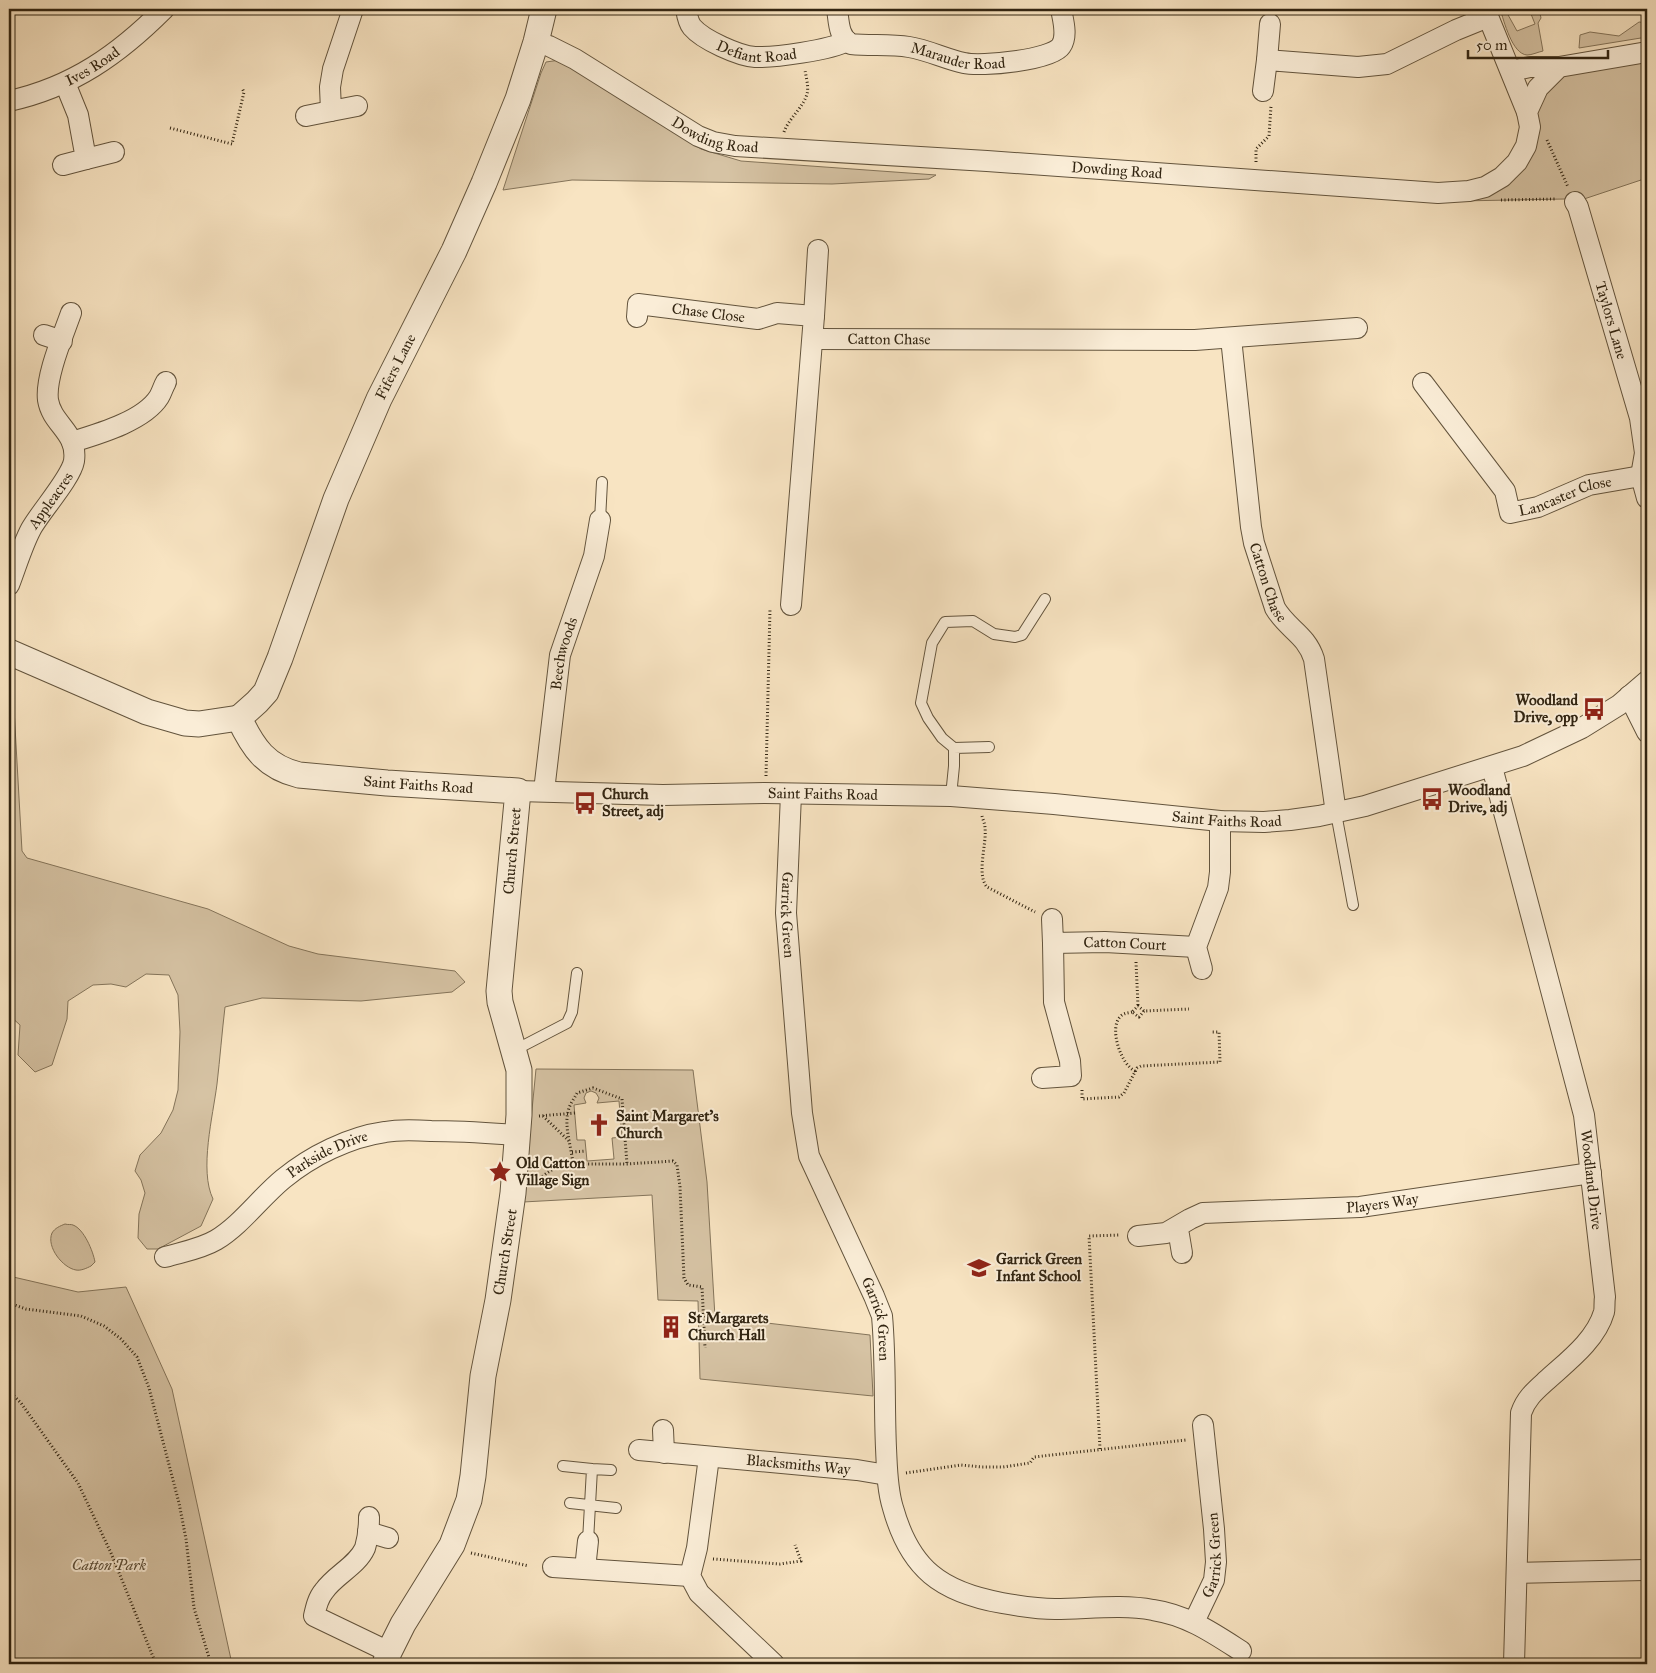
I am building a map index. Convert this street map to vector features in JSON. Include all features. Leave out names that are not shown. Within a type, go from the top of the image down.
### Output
[{"type":"street","name":"Ives Road","points":[[9,102],[26,98],[65,83],[102,63],[138,35],[164,9]]},
{"type":"street","points":[[331,111],[331,78],[340,44],[353,9]]},
{"type":"street","name":"Fifers Lane","points":[[239,718],[266,692],[280,658],[336,499],[379,399],[454,251],[484,183],[518,99],[544,9]]},
{"type":"street","name":"Defiant Road","points":[[686,9],[688,20],[693,28],[704,36],[740,54],[755,57],[838,46],[847,41]]},
{"type":"street","points":[[838,9],[841,34],[847,41]]},
{"type":"street","name":"Marauder Road","points":[[847,41],[860,45],[909,47],[965,63],[982,65],[1045,56],[1057,51],[1063,42],[1064,28],[1061,9]]},
{"type":"street","points":[[1267,60],[1358,67],[1387,64],[1487,13],[1527,112]]},
{"type":"street","points":[[1264,91],[1270,24]]},
{"type":"street","name":"Dowding Road","points":[[536,42],[549,46],[575,59],[690,131],[712,142],[735,146],[1438,193],[1469,191],[1485,187],[1502,177],[1517,162],[1526,146],[1530,127],[1527,112],[1538,88],[1559,67]]},
{"type":"street","points":[[1511,71],[1530,67],[1559,67],[1647,52]]},
{"type":"street","points":[[65,83],[78,115],[86,159]]},
{"type":"street","points":[[306,116],[357,106]]},
{"type":"street","points":[[63,165],[114,152]]},
{"type":"street","name":"Taylors Lane","points":[[1575,202],[1640,418],[1645,453],[1641,476],[1647,498]]},
{"type":"street","points":[[791,605],[814,339],[818,250]]},
{"type":"street","name":"Chase Close","points":[[638,302],[758,319],[778,312],[814,316]]},
{"type":"street","points":[[71,313],[53,338],[47,386],[51,412],[65,429],[72,442],[122,424],[142,413],[161,407],[159,397],[166,382]]},
{"type":"street","name":"Catton Chase","points":[[814,339],[1195,340],[1357,328]]},
{"type":"street","name":"Catton Chase","points":[[1231,338],[1254,542],[1275,608],[1294,638],[1310,647],[1314,659],[1336,813]]},
{"type":"street","name":"Lancaster Close","points":[[1425,396],[1505,491],[1510,513],[1538,507],[1588,485],[1641,476]]},
{"type":"street","name":"Appleacres","points":[[9,586],[31,529],[68,475],[74,462],[72,442]]},
{"type":"street","name":"Beechwoods","points":[[544,791],[560,655],[594,556],[600,520]]},
{"type":"street","points":[[9,652],[147,712],[185,723],[199,724],[239,718]]},
{"type":"street","name":"Saint Faiths Road","points":[[239,718],[248,739],[265,758],[286,772],[380,782],[518,791],[663,795],[765,793],[951,796],[1054,804],[1220,821],[1282,821],[1336,813],[1365,806],[1492,767],[1544,748],[1582,728],[1629,696],[1647,681]]},
{"type":"street","points":[[1629,696],[1647,732]]},
{"type":"street","name":"Woodland Drive","points":[[1492,767],[1580,1099],[1586,1133],[1605,1297],[1604,1312],[1581,1349],[1534,1392],[1525,1402],[1521,1413],[1514,1664]]},
{"type":"street","name":"Church Street","points":[[387,1658],[403,1624],[452,1545],[469,1500],[473,1476],[483,1376],[498,1300],[513,1193],[525,1126],[519,1070],[515,1050],[500,1002],[499,991],[518,791]]},
{"type":"street","name":"Garrick Green","points":[[791,794],[786,913],[805,1140],[809,1156],[882,1316],[887,1475],[892,1507],[904,1540],[918,1561],[938,1581],[957,1591],[981,1599],[1044,1608],[1119,1607],[1153,1610],[1194,1622],[1241,1651]]},
{"type":"street","points":[[1202,969],[1196,947],[1218,888],[1220,872],[1220,821]]},
{"type":"street","points":[[1042,1078],[1071,1076],[1070,1061],[1054,1002],[1052,919]]},
{"type":"street","name":"Catton Court","points":[[1053,944],[1135,943],[1196,947]]},
{"type":"street","name":"Parkside Drive","points":[[166,1257],[215,1241],[283,1179],[307,1162],[329,1150],[357,1139],[384,1132],[406,1130],[525,1126]]},
{"type":"street","name":"Players Way","points":[[1138,1236],[1166,1233],[1203,1213],[1360,1207],[1591,1174]]},
{"type":"street","points":[[1175,1228],[1182,1253]]},
{"type":"street","points":[[663,1430],[664,1453]]},
{"type":"street","name":"Garrick Green","points":[[1194,1622],[1214,1580],[1216,1562],[1204,1432]]},
{"type":"street","name":"Blacksmiths Way","points":[[639,1450],[857,1470],[887,1475]]},
{"type":"street","points":[[709,1457],[692,1567],[699,1593],[770,1663]]},
{"type":"street","points":[[387,1658],[310,1624],[317,1602],[324,1590],[355,1561],[364,1549],[369,1524],[388,1538]]},
{"type":"street","points":[[585,1569],[588,1541]]},
{"type":"street","points":[[554,1567],[585,1569],[692,1567]]},
{"type":"street","points":[[1517,1573],[1645,1570]]},
{"type":"lane","points":[[600,520],[602,482]]},
{"type":"lane","points":[[989,747],[954,748],[942,738],[928,718],[921,703],[932,643],[945,622],[974,621],[994,634],[1015,637],[1022,635],[1045,599]]},
{"type":"lane","points":[[951,796],[954,748]]},
{"type":"lane","points":[[1336,813],[1353,905]]},
{"type":"lane","points":[[515,1050],[567,1023],[572,1012],[577,973]]},
{"type":"lane","points":[[564,1466],[611,1470]]},
{"type":"lane","points":[[588,1541],[592,1469]]},
{"type":"lane","points":[[570,1503],[616,1508]]},
{"type":"path","points":[[779,149],[784,130],[803,103],[807,92],[802,52]]},
{"type":"path","points":[[170,128],[232,144],[244,92],[242,88]]},
{"type":"path","points":[[1254,180],[1256,150],[1269,136],[1270,129]]},
{"type":"path","points":[[1543,132],[1575,202]]},
{"type":"path","points":[[1498,200],[1565,199],[1575,202]]},
{"type":"path","points":[[765,793],[770,609]]},
{"type":"path","points":[[982,799],[982,815],[985,826],[985,844],[982,853],[983,883],[987,887],[1034,911],[1040,919],[1052,919]]},
{"type":"path","points":[[1135,943],[1138,1006],[1144,1011],[1189,1010]]},
{"type":"path","points":[[1135,1071],[1125,1064],[1120,1054],[1116,1022],[1120,1016],[1132,1012],[1138,1006]]},
{"type":"path","points":[[1132,1012],[1139,1017],[1144,1011]]},
{"type":"path","points":[[1071,1076],[1081,1088],[1082,1099],[1118,1097],[1124,1093],[1135,1071],[1141,1066],[1220,1062],[1219,1032],[1212,1032]]},
{"type":"path","points":[[573,1165],[569,1142],[568,1113],[577,1093],[593,1088],[622,1099],[627,1164]]},
{"type":"path","points":[[525,1126],[543,1116],[575,1113]]},
{"type":"path","points":[[543,1116],[569,1142]]},
{"type":"path","points":[[572,1152],[586,1151]]},
{"type":"path","points":[[513,1193],[524,1193],[557,1166],[673,1161],[677,1165],[680,1187],[684,1278],[688,1285],[702,1287],[706,1348]]},
{"type":"path","points":[[1100,1449],[1089,1236],[1128,1234],[1138,1236]]},
{"type":"path","points":[[9,1303],[26,1309],[80,1316],[104,1326],[137,1357],[149,1388],[179,1504],[186,1539],[194,1608],[210,1664]]},
{"type":"path","points":[[9,1391],[21,1403],[78,1483],[110,1553],[156,1664]]},
{"type":"path","points":[[887,1475],[961,1465],[1003,1467],[1030,1463],[1034,1457],[1100,1449],[1204,1432]]},
{"type":"path","points":[[452,1545],[461,1550],[529,1566]]},
{"type":"path","points":[[692,1567],[780,1564],[801,1560],[795,1545]]},
{"type":"green space","points":[[1500,9],[1507,13],[1517,31],[1535,24],[1529,9],[1539,9],[1541,18],[1538,23],[1543,51],[1527,55],[1517,49],[1506,29]]},
{"type":"green space","points":[[1639,22],[1647,23],[1647,37],[1579,48],[1580,35],[1590,32],[1619,36]]},
{"type":"green space","points":[[1647,53],[1647,178],[1575,202],[1565,199],[1459,201],[1502,177],[1530,127],[1559,67]]},
{"type":"green space","points":[[560,60],[701,149],[741,161],[936,175],[929,179],[832,184],[572,180],[503,190],[541,73],[546,62]]},
{"type":"green space","points":[[9,672],[12,673],[22,851],[27,858],[208,909],[289,946],[318,954],[455,971],[465,982],[452,992],[361,1001],[262,998],[225,1007],[207,1158],[209,1187],[213,1199],[201,1226],[158,1249],[147,1249],[138,1238],[139,1214],[145,1193],[141,1180],[135,1171],[140,1155],[161,1133],[173,1110],[178,1090],[180,1032],[178,995],[169,975],[146,974],[126,987],[111,984],[93,985],[68,1001],[67,1019],[52,1065],[35,1072],[18,1055],[20,1025],[9,1015]]},
{"type":"green space","points":[[536,1069],[693,1070],[707,1182],[715,1317],[870,1335],[873,1396],[700,1379],[698,1301],[658,1300],[652,1195],[523,1202]],"holes":[[[591,1091],[596,1093],[599,1098],[597,1103],[619,1101],[622,1137],[612,1138],[614,1159],[587,1161],[585,1140],[577,1140],[574,1105],[586,1103],[584,1098],[586,1093]]]},
{"type":"green space","points":[[65,1224],[77,1227],[81,1231],[90,1247],[95,1262],[91,1266],[82,1270],[76,1270],[66,1265],[57,1256],[51,1244],[52,1233],[56,1228]]},
{"type":"green space","name":"Catton Park","points":[[9,1276],[78,1292],[126,1287],[172,1389],[232,1664],[9,1664]]},
{"type":"place","name":"Woodland Drive, opp","points":[[1594,709]]},
{"type":"place","name":"Woodland Drive, adj","points":[[1432,799]]},
{"type":"place","name":"Church Street, adj","points":[[585,803]]},
{"type":"place","name":"Saint Margaret's Church","points":[[599,1125]]},
{"type":"place","name":"Old Catton Village Sign","points":[[500,1172]]},
{"type":"place","name":"Garrick Green Infant School","points":[[979,1268]]},
{"type":"place","name":"St Margarets Church Hall","points":[[671,1327]]}]
